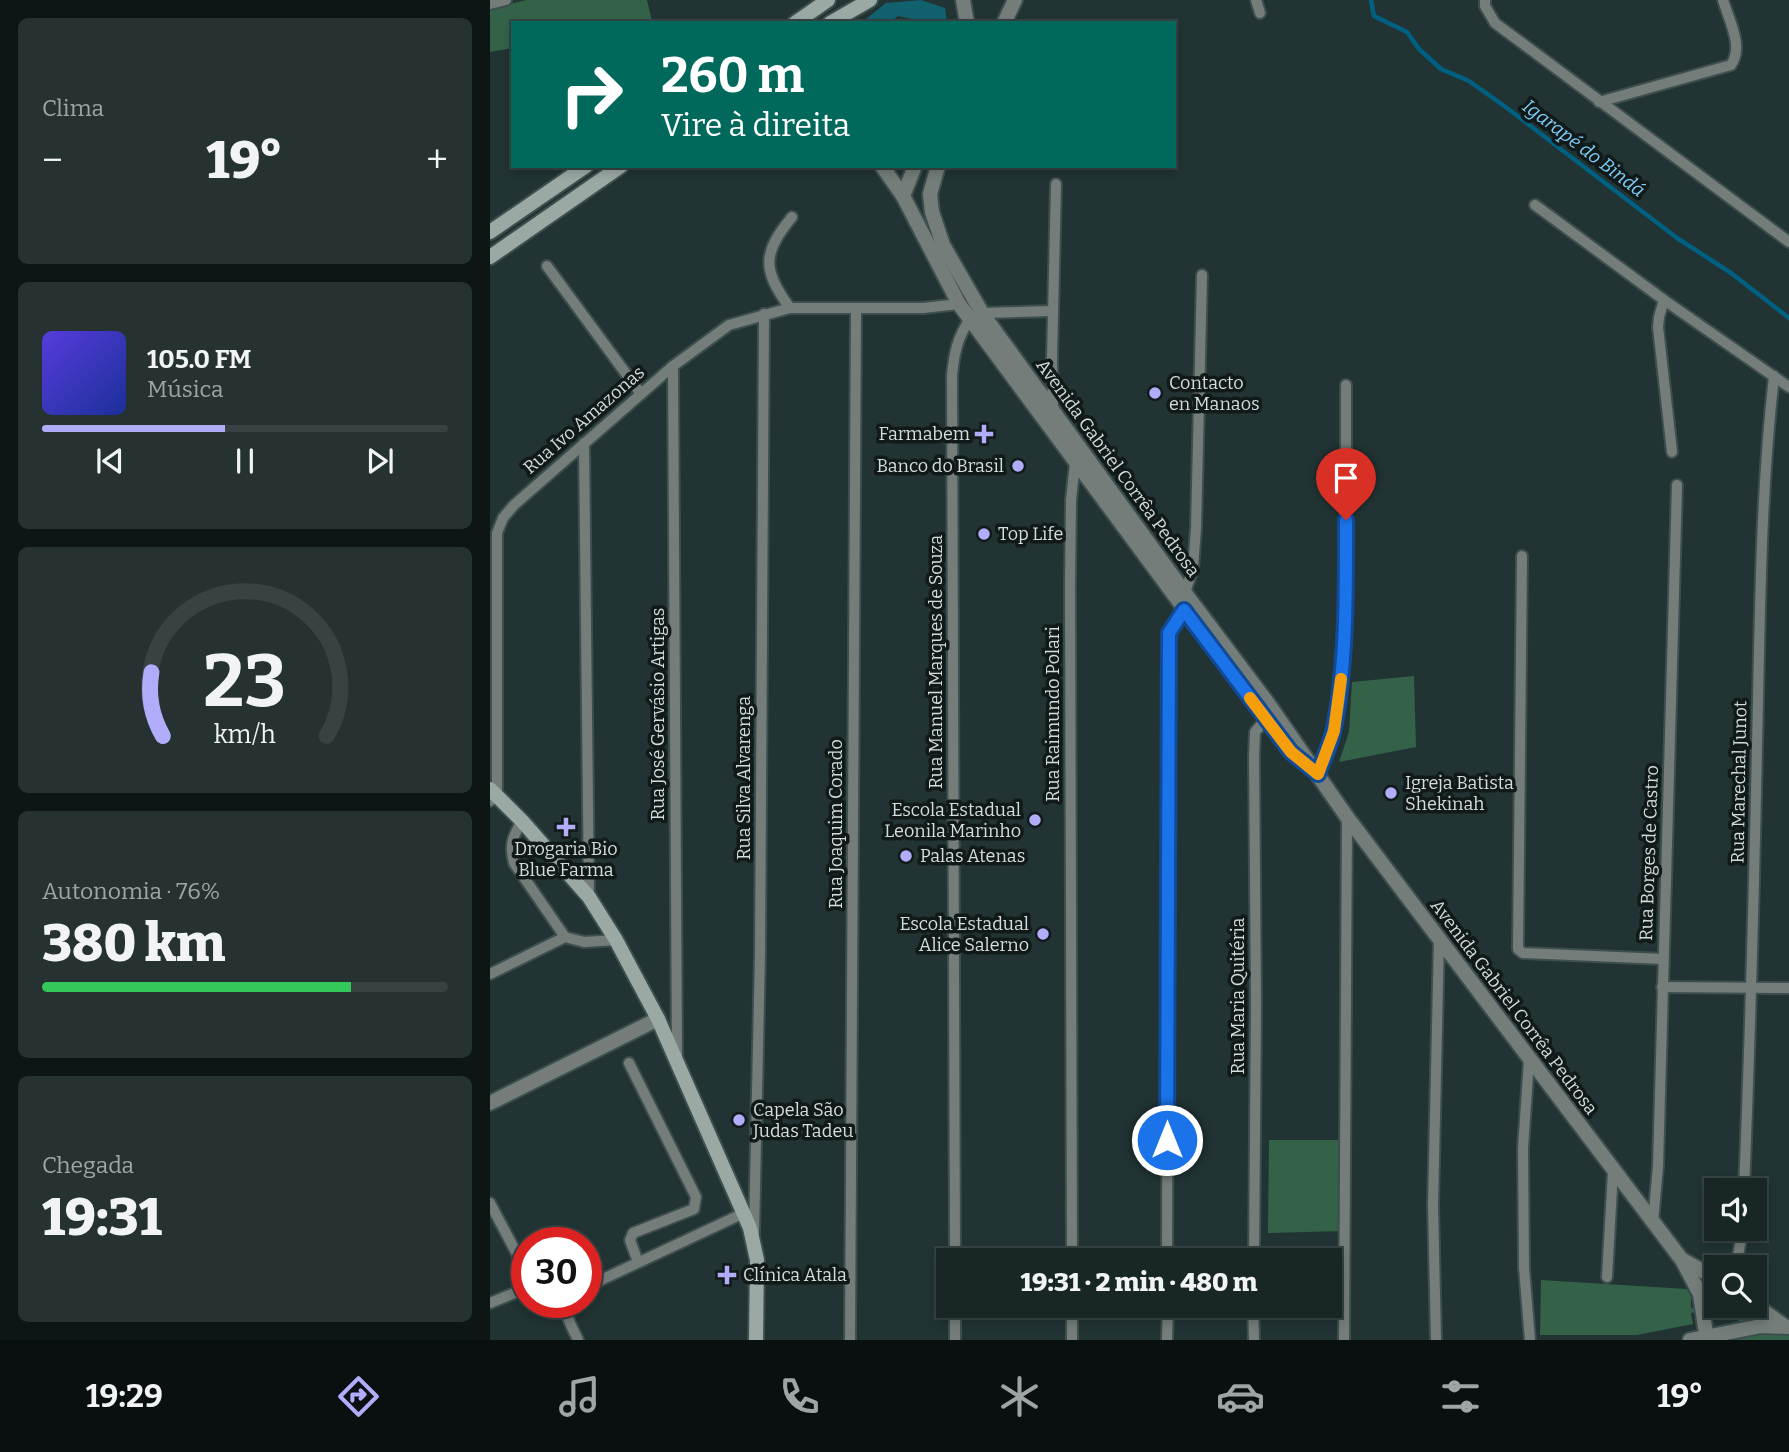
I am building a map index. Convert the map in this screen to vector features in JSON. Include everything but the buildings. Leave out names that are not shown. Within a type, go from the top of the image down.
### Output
[{"type":"main road","points":[[798,21],[828,0]]},
{"type":"main road","points":[[833,21],[870,0]]},
{"type":"main road","points":[[490,232],[583,168]]},
{"type":"main road","points":[[490,257],[618,168]]},
{"type":"main road","points":[[492,795],[522,821],[589,897],[616,940],[658,1019],[744,1213],[754,1243],[757,1260],[756,1340]]},
{"type":"street","points":[[490,4],[506,0]]},
{"type":"street","points":[[963,0],[967,21]]},
{"type":"street","points":[[1005,21],[1015,0]]},
{"type":"street","points":[[1256,0],[1260,13]]},
{"type":"street","points":[[1485,0],[1485,6],[1495,23],[1789,242]]},
{"type":"street","points":[[1599,102],[1731,65],[1737,57],[1737,47],[1723,0]]},
{"type":"street","name":"Avenida Gabriel Corrêa Pedrosa","points":[[883,168],[903,196],[959,304],[976,316],[1054,411],[1347,817],[1682,1260],[1700,1294],[1707,1338]]},
{"type":"street","points":[[903,196],[914,168]]},
{"type":"street","name":"Avenida Gabriel Corrêa Pedrosa","points":[[937,168],[930,194],[932,212],[943,245],[976,316],[1075,463],[1184,610],[1291,752],[1318,774]]},
{"type":"street","points":[[1054,411],[1056,184]]},
{"type":"street","points":[[1535,205],[1789,387]]},
{"type":"street","points":[[790,308],[775,288],[768,256],[778,234],[792,217]]},
{"type":"street","points":[[547,266],[641,394]]},
{"type":"street","points":[[1185,593],[1193,568],[1196,528],[1202,275]]},
{"type":"street","points":[[1664,300],[1658,327],[1672,452]]},
{"type":"street","name":"Rua Ivo Amazonas","points":[[492,795],[497,533],[503,518],[514,505],[673,366],[729,325],[790,308],[923,308],[959,304]]},
{"type":"street","name":"Rua Joaquim Corado","points":[[850,1340],[856,308]]},
{"type":"street","points":[[976,316],[1053,311]]},
{"type":"street","name":"Rua Silva Alvarenga","points":[[754,1243],[761,939],[764,314]]},
{"type":"street","name":"Rua Manuel Marques de Souza","points":[[955,1248],[952,376],[960,333],[976,316]]},
{"type":"street","name":"Rua José Gervásio Artigas","points":[[673,366],[677,1061]]},
{"type":"street","name":"Rua Marechal Junot","points":[[1744,1178],[1752,986],[1761,543],[1767,437],[1774,376]]},
{"type":"street","points":[[1318,774],[1334,731],[1340,685],[1346,573],[1346,385]]},
{"type":"street","points":[[584,443],[589,897]]},
{"type":"street","name":"Rua Raimundo Polari","points":[[1072,1248],[1070,585],[1075,463]]},
{"type":"street","name":"Rua Borges de Castro","points":[[1653,1222],[1658,1166],[1677,485]]},
{"type":"street","points":[[1522,556],[1517,943],[1522,953],[1530,954],[1663,959]]},
{"type":"street","points":[[1167,1248],[1169,633],[1184,610]]},
{"type":"street","name":"Rua Maria Quitéria","points":[[1254,1248],[1255,732],[1266,719]]},
{"type":"street","points":[[1345,1340],[1347,817]]},
{"type":"street","points":[[522,821],[512,839],[514,863],[565,937],[584,943],[616,940]]},
{"type":"street","points":[[490,974],[565,937]]},
{"type":"street","points":[[1436,1340],[1433,1205],[1439,938]]},
{"type":"street","points":[[1662,987],[1789,988]]},
{"type":"street","points":[[490,1103],[658,1019]]},
{"type":"street","points":[[1529,1060],[1523,1148],[1524,1268],[1530,1340]]},
{"type":"street","points":[[629,1063],[696,1197],[694,1209],[633,1233],[630,1240],[638,1262]]},
{"type":"street","points":[[1607,1277],[1613,1171]]},
{"type":"street","points":[[490,1203],[511,1243]]},
{"type":"street","points":[[602,1279],[744,1213]]},
{"type":"street","name":"Avenida Gabriel Corrêa Pedrosa","points":[[1682,1260],[1704,1272]]},
{"type":"street","points":[[490,1303],[511,1294]]},
{"type":"street","points":[[1767,1313],[1786,1326]]},
{"type":"street","points":[[568,1318],[578,1340]]},
{"type":"street","points":[[955,1318],[955,1340]]},
{"type":"street","points":[[1072,1318],[1072,1340]]},
{"type":"street","points":[[1167,1340],[1168,1318]]},
{"type":"street","points":[[1253,1318],[1254,1340]]},
{"type":"street","points":[[1690,1340],[1739,1329],[1786,1326]]},
{"type":"green space","points":[[526,0],[647,0],[652,21],[511,21],[511,48],[490,52],[490,9]]},
{"type":"green space","points":[[1414,676],[1416,747],[1339,762],[1349,732],[1352,682]]},
{"type":"green space","points":[[1269,1140],[1344,1140],[1342,1231],[1268,1233]]},
{"type":"green space","points":[[1541,1280],[1687,1289],[1691,1297],[1691,1308],[1704,1306],[1704,1311],[1691,1313],[1693,1324],[1637,1335],[1540,1335]]},
{"type":"green space","points":[[1730,1318],[1744,1318],[1744,1329],[1789,1332],[1789,1340],[1728,1340],[1728,1333],[1741,1329],[1738,1319]]},
{"type":"waterway","name":"Igarapé do Bindá","points":[[1371,0],[1374,16],[1407,32],[1419,49],[1441,69],[1469,81],[1507,108],[1677,238],[1731,273],[1789,318]]},
{"type":"slow traffic","points":[[1250,698],[1291,752],[1318,774],[1334,731],[1341,679]]},
{"type":"place","name":"Contacto en Manaos","points":[[1155,393]]},
{"type":"place","name":"Farmabem","points":[[984,434]]},
{"type":"place","name":"Banco do Brasil","points":[[1018,466]]},
{"type":"place","name":"Top Life","points":[[984,534]]},
{"type":"place","name":"Igreja Batista Shekinah","points":[[1391,793]]},
{"type":"place","name":"Escola Estadual Leonila Marinho","points":[[1035,820]]},
{"type":"place","name":"Drogaria Bio Blue Farma","points":[[566,827]]},
{"type":"place","name":"Palas Atenas","points":[[906,856]]},
{"type":"place","name":"Escola Estadual Alice Salerno","points":[[1043,934]]},
{"type":"place","name":"Capela São Judas Tadeu","points":[[739,1120]]},
{"type":"place","name":"Clínica Atala","points":[[727,1275]]},
{"type":"route","points":[[1167,1140],[1169,633],[1184,610],[1291,752],[1318,774],[1334,731],[1340,685],[1346,520]]}]
